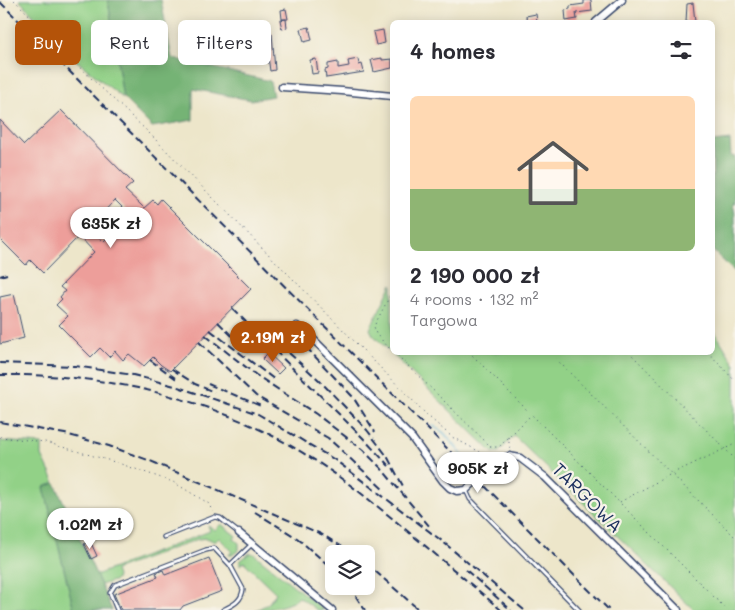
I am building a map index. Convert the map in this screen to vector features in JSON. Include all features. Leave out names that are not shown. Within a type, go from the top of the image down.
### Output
[{"type":"street","points":[[598,20],[622,0]]},
{"type":"street","points":[[282,87],[390,96]]},
{"type":"street","points":[[297,326],[412,438],[443,481],[453,490],[466,490],[492,464],[499,459],[509,456]]},
{"type":"street","name":"TARGOWA","points":[[509,456],[520,458],[545,477],[678,610]]},
{"type":"street","points":[[239,533],[332,610]]},
{"type":"lane","points":[[466,490],[470,499],[579,610]]},
{"type":"lane","points":[[164,537],[215,517],[220,518],[239,533]]},
{"type":"lane","points":[[230,565],[252,544]]},
{"type":"lane","points":[[117,610],[110,593],[115,585],[214,548],[230,565],[242,585],[240,600],[233,606],[223,610]]},
{"type":"path","points":[[14,0],[429,417],[452,436],[480,452],[492,464]]},
{"type":"path","points":[[390,296],[374,326],[376,334],[390,349]]},
{"type":"path","points":[[396,355],[492,448],[499,447],[531,414]]},
{"type":"path","points":[[472,355],[728,610]]},
{"type":"path","points":[[552,355],[735,538]]},
{"type":"path","points":[[632,355],[735,459]]},
{"type":"path","points":[[711,355],[735,381]]},
{"type":"path","points":[[0,437],[45,442],[118,463],[173,482],[208,503],[215,517]]},
{"type":"path","points":[[508,437],[509,456]]},
{"type":"path","points":[[620,502],[671,474],[735,444]]},
{"type":"path","points":[[454,467],[461,476],[466,490]]},
{"type":"green space","points":[[19,0],[108,0],[111,20],[91,20],[91,65],[118,65],[123,98],[81,64],[81,20],[39,20]]},
{"type":"green space","points":[[108,0],[161,0],[165,20],[111,20]]},
{"type":"green space","points":[[168,37],[172,58],[178,59],[178,65],[202,65],[270,81],[273,96],[251,100],[193,89],[193,120],[152,127],[123,98],[118,65],[168,65]]},
{"type":"green space","points":[[730,140],[731,156],[735,157],[735,203],[733,203],[735,215],[735,272],[715,253],[715,142]]},
{"type":"green space","points":[[390,288],[390,352],[373,335],[370,329]]},
{"type":"green space","points":[[715,332],[735,365],[735,610],[694,610],[514,436],[499,452],[493,453],[393,355],[715,355]]},
{"type":"green space","points":[[0,441],[42,444],[42,456],[55,483],[44,487],[74,610],[0,610]]},
{"type":"green space","points":[[55,483],[112,610],[74,610],[44,487]]},
{"type":"green space","points":[[221,524],[236,536],[234,539],[239,543],[239,550],[232,555],[229,555],[232,551],[219,538],[215,542],[207,538],[198,539],[115,570],[116,580],[101,585],[96,575],[210,531],[208,525],[215,530]]},
{"type":"green space","points":[[250,553],[254,554],[324,610],[317,610],[299,597],[286,605],[256,610],[268,604],[276,593],[244,562],[240,565],[240,561]]},
{"type":"building","points":[[584,0],[591,0],[592,11],[576,13],[577,19],[566,20],[565,10],[570,9],[570,6],[584,4]]},
{"type":"building","points":[[693,3],[695,20],[686,20],[687,4]]},
{"type":"building","points":[[286,9],[288,19],[282,19],[281,10]]},
{"type":"building","points":[[536,14],[537,20],[527,20],[526,16]]},
{"type":"building","points":[[286,19],[287,28],[282,29],[280,20]]},
{"type":"building","points":[[309,27],[312,40],[304,42],[301,29]]},
{"type":"building","points":[[383,30],[385,43],[376,45],[373,32]]},
{"type":"building","points":[[271,33],[275,70],[270,71],[269,65],[271,65]]},
{"type":"building","points":[[382,58],[382,60],[390,59],[390,68],[374,72],[371,60]]},
{"type":"building","points":[[316,59],[318,73],[312,74],[310,60]]},
{"type":"building","points":[[358,59],[359,65],[362,64],[364,72],[326,78],[325,70],[328,69],[328,64],[338,62],[338,68],[349,66],[348,61]]},
{"type":"building","points":[[61,110],[133,183],[125,190],[144,208],[153,200],[157,204],[161,199],[251,289],[170,371],[153,357],[144,366],[129,354],[123,360],[115,351],[109,357],[100,348],[91,357],[59,325],[68,316],[56,305],[62,299],[60,297],[65,291],[60,287],[94,252],[79,236],[43,273],[30,260],[26,265],[0,239],[0,120],[24,145]],"holes":[[[115,200],[130,215],[104,242],[89,227]]]},
{"type":"building","points":[[14,294],[24,338],[0,344],[0,297]]},
{"type":"building","points":[[268,353],[284,368],[278,374],[262,359]]},
{"type":"building","points":[[90,541],[97,556],[91,559],[84,544]]},
{"type":"building","points":[[209,558],[222,591],[183,606],[180,610],[121,610],[114,594],[158,577],[156,573],[163,570],[165,575]]},
{"type":"waterway","points":[[432,425],[444,433],[464,457],[482,462]]},
{"type":"waterway","points":[[495,475],[511,485]]},
{"type":"railway","points":[[0,2],[609,610]]},
{"type":"railway","points":[[0,276],[7,274]]},
{"type":"railway","points":[[232,308],[389,466]]},
{"type":"railway","points":[[218,322],[248,352]]},
{"type":"railway","points":[[210,330],[275,380]]},
{"type":"railway","points":[[205,335],[256,375],[316,414],[363,450],[381,468],[430,527]]},
{"type":"railway","points":[[199,342],[256,396],[328,438],[383,489]]},
{"type":"railway","points":[[280,345],[319,380],[367,430],[387,456],[404,488]]},
{"type":"railway","points":[[306,347],[353,397],[375,432]]},
{"type":"railway","points":[[150,360],[178,380]]},
{"type":"railway","points":[[0,363],[75,366],[133,375],[175,386],[258,414],[335,460],[442,541],[524,610]]},
{"type":"railway","points":[[172,369],[195,384],[214,392]]},
{"type":"railway","points":[[0,375],[78,378],[155,392],[192,402],[264,431],[313,459],[356,490],[501,610]]},
{"type":"railway","points":[[208,384],[261,406]]},
{"type":"railway","points":[[0,422],[65,434],[109,446],[148,460],[321,534],[339,545]]},
{"type":"railway","points":[[255,512],[297,538],[325,562]]},
{"type":"railway","points":[[466,570],[511,610]]},
{"type":"railway","points":[[375,571],[419,610]]},
{"type":"railway","points":[[355,595],[365,610]]}]
